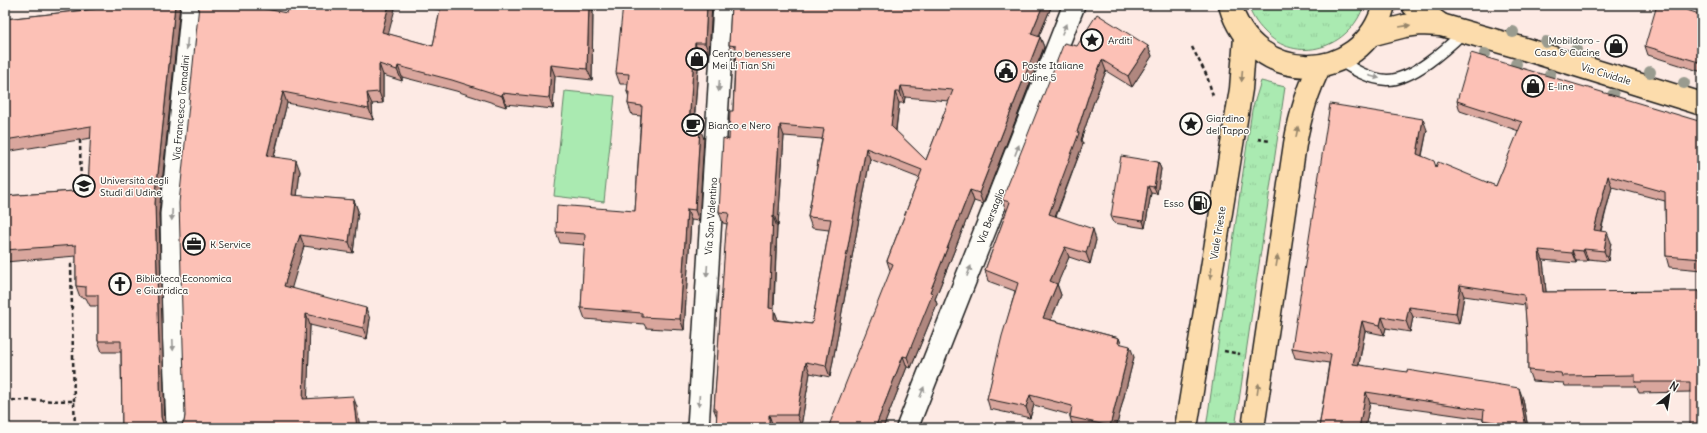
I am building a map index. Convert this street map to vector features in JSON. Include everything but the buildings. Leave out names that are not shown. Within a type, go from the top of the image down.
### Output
[{"type":"main road","points":[[1253,428],[1294,144],[1304,102],[1310,84],[1330,63],[1356,49],[1370,35],[1380,17],[1384,5]]},
{"type":"main road","points":[[1413,5],[1436,17]]},
{"type":"main road","points":[[1227,10],[1245,37],[1260,52],[1279,62],[1300,66],[1330,63]]},
{"type":"main road","points":[[1370,35],[1405,26],[1420,24],[1436,17]]},
{"type":"main road","name":"Via Cividale","points":[[1436,17],[1464,32],[1518,47],[1702,104]]},
{"type":"main road","name":"Viale Trieste","points":[[1186,428],[1241,89],[1245,37]]},
{"type":"street","name":"Via Francesco Tomadini","points":[[177,428],[171,214],[192,5]]},
{"type":"street","name":"Via San Valentino","points":[[698,428],[724,5]]},
{"type":"street","name":"Via Bersaglio","points":[[908,428],[1074,5]]},
{"type":"lane","points":[[1330,63],[1375,78],[1388,80],[1401,77],[1436,57],[1464,32]]},
{"type":"path","points":[[1256,138],[1277,142]]},
{"type":"path","points":[[80,140],[80,201]]},
{"type":"path","points":[[75,428],[71,265],[81,262]]},
{"type":"path","points":[[1217,350],[1245,355]]},
{"type":"path","points":[[5,400],[74,401]]},
{"type":"green space","points":[[1248,5],[1364,5],[1357,20],[1347,32],[1335,41],[1321,47],[1306,49],[1291,48],[1277,42],[1259,25]]},
{"type":"green space","points":[[1261,81],[1285,87],[1235,428],[1206,428],[1252,110]]},
{"type":"green space","points":[[565,91],[615,96],[604,202],[554,196]]},
{"type":"place","name":"Arditi","points":[[1092,40]]},
{"type":"place","name":"Mobildoro - Casa & Cucine","points":[[1616,46]]},
{"type":"place","name":"Centro benessere Mei Li Tian Shi","points":[[697,59]]},
{"type":"place","name":"Poste Italiane Udine 5","points":[[1006,71]]},
{"type":"place","name":"E-line","points":[[1533,86]]},
{"type":"place","name":"Giardino del Tappo","points":[[1191,124]]},
{"type":"place","name":"Bianco e Nero","points":[[693,125]]},
{"type":"place","name":"Università degli Studi di Udine","points":[[84,186]]},
{"type":"place","name":"Esso","points":[[1200,203]]},
{"type":"place","name":"K Service","points":[[194,244]]},
{"type":"place","name":"Biblioteca Economica e Giurridica","points":[[120,284]]}]
